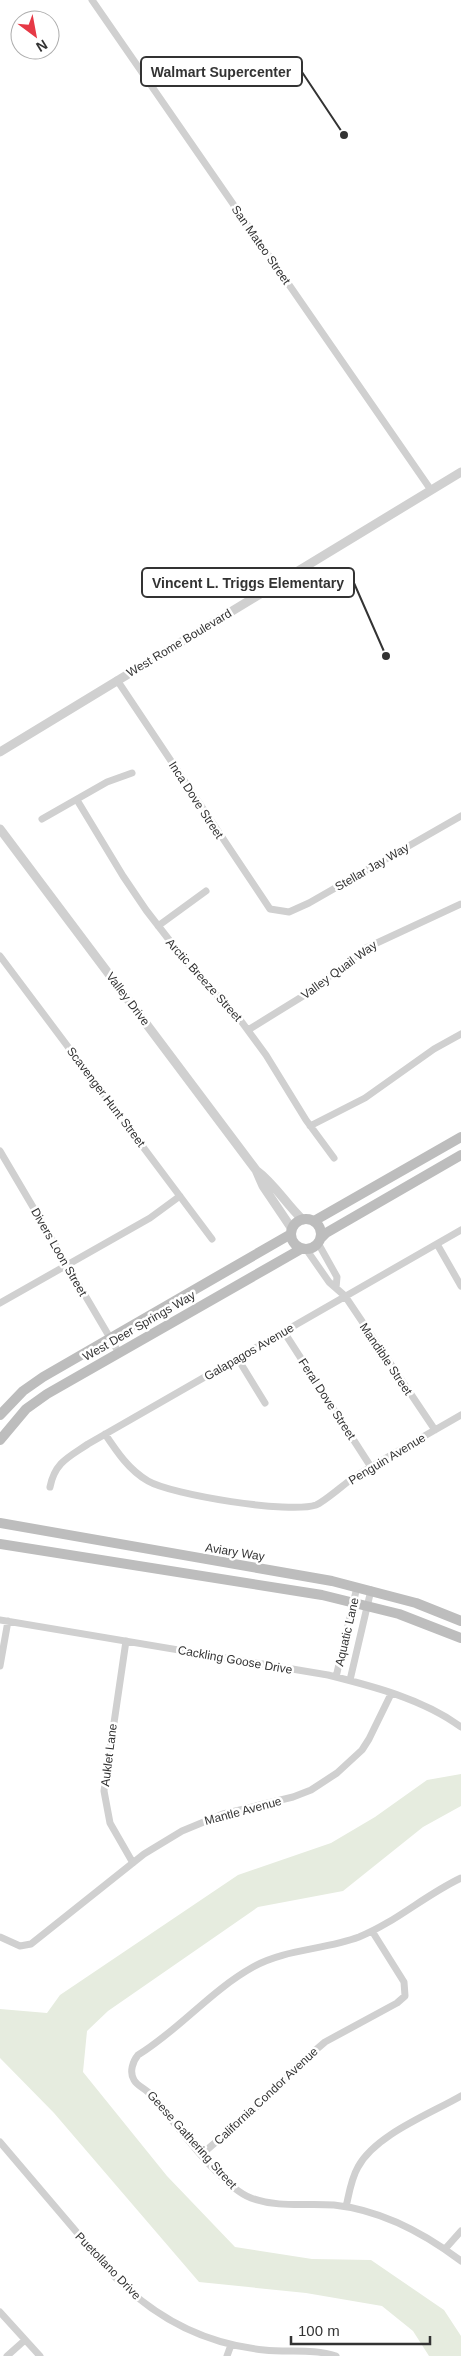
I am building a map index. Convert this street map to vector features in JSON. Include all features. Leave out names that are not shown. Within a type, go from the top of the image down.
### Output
[{"type":"main road","points":[[461,1137],[308,1220],[295,1224],[292,1232],[294,1243],[304,1249],[319,1241],[326,1233],[461,1156]]},
{"type":"main road","points":[[308,1220],[320,1229],[319,1241]]},
{"type":"main road","name":"West Deer Springs Way","points":[[0,1415],[23,1391],[43,1377],[292,1232]]},
{"type":"main road","name":"West Deer Springs Way","points":[[0,1440],[26,1409],[46,1394],[304,1249]]},
{"type":"main road","name":"Aviary Way","points":[[0,1523],[357,1587],[416,1603],[461,1621]]},
{"type":"main road","points":[[0,1544],[295,1590],[354,1602],[415,1619],[461,1638]]},
{"type":"street","name":"San Mateo Street","points":[[92,0],[431,490]]},
{"type":"street","name":"West Rome Boulevard","points":[[0,752],[461,472]]},
{"type":"street","name":"Inca Dove Street","points":[[117,680],[263,902],[270,909],[280,912]]},
{"type":"street","points":[[42,819],[107,782],[132,774]]},
{"type":"street","name":"Arctic Breeze Street","points":[[77,800],[123,876],[158,926],[187,963],[248,1030],[310,1126],[334,1158]]},
{"type":"street","name":"Stellar Jay Way","points":[[280,912],[289,912],[310,903],[461,816]]},
{"type":"street","name":"Valley Drive","points":[[0,829],[256,1170],[263,1186],[292,1232]]},
{"type":"street","points":[[158,926],[206,891]]},
{"type":"street","name":"Valley Quail Way","points":[[248,1030],[308,993],[366,948],[461,904]]},
{"type":"street","name":"Scavenger Hunt Street","points":[[0,956],[212,1239]]},
{"type":"street","points":[[310,1126],[365,1098],[434,1049],[461,1034]]},
{"type":"street","name":"Divers Loon Street","points":[[0,1151],[119,1352]]},
{"type":"street","name":"Valley Drive","points":[[256,1170],[270,1181],[294,1211],[308,1220]]},
{"type":"street","points":[[0,1303],[150,1218],[180,1196]]},
{"type":"street","name":"Galapagos Avenue","points":[[50,1487],[53,1473],[58,1466],[105,1434],[461,1230]]},
{"type":"street","points":[[319,1241],[336,1277],[336,1288]]},
{"type":"street","points":[[437,1244],[461,1286]]},
{"type":"street","name":"Mandible Street","points":[[304,1249],[328,1282],[345,1296],[435,1430]]},
{"type":"street","name":"Feral Dove Street","points":[[284,1332],[371,1467]]},
{"type":"street","points":[[238,1359],[265,1403]]},
{"type":"street","name":"Penguin Avenue","points":[[105,1434],[126,1464],[148,1481],[161,1487],[282,1507],[315,1505],[371,1467],[461,1416]]},
{"type":"street","name":"Aquatic Lane","points":[[336,1677],[357,1587]]},
{"type":"street","name":"Aquatic Lane","points":[[350,1680],[371,1590]]},
{"type":"street","points":[[0,1666],[4,1621]]},
{"type":"street","name":"Cackling Goose Drive","points":[[4,1621],[350,1680],[391,1694],[437,1714],[461,1727]]},
{"type":"street","name":"Auklet Lane","points":[[126,1641],[104,1791],[110,1823],[133,1862]]},
{"type":"street","name":"Mantle Avenue","points":[[0,1937],[25,1946],[36,1941],[46,1930],[133,1862],[154,1847],[195,1824],[230,1812],[294,1798],[321,1784],[337,1773],[362,1750],[379,1723],[391,1694]]},
{"type":"street","points":[[372,1931],[461,1878]]},
{"type":"street","name":"California Condor Avenue","points":[[202,2154],[268,2097],[310,2054],[354,2025],[397,2003],[406,1992],[404,1982],[372,1931]]},
{"type":"street","name":"Geese Gathering Street","points":[[372,1931],[329,1946],[282,1956],[252,1968],[206,1999],[138,2055],[132,2066],[135,2082],[150,2093],[230,2185],[251,2198],[278,2204],[346,2207],[364,2211],[411,2229],[461,2261]]},
{"type":"street","points":[[346,2207],[357,2168],[367,2154],[398,2131],[461,2096]]},
{"type":"street","name":"Puetollano Drive","points":[[0,2142],[76,2232],[133,2295],[170,2321],[198,2334],[231,2344],[266,2350],[309,2351],[336,2356]]},
{"type":"street","points":[[445,2249],[461,2231]]},
{"type":"street","points":[[0,2312],[40,2356]]},
{"type":"street","points":[[7,2356],[25,2340]]},
{"type":"street","points":[[227,2356],[231,2344]]},
{"type":"shaded area","points":[[461,1774],[461,1806],[423,1827],[343,1891],[258,1907],[108,2011],[87,2031],[83,2072],[167,2176],[235,2247],[312,2259],[371,2260],[444,2310],[461,2336],[461,2356],[429,2356],[413,2331],[382,2306],[306,2293],[199,2282],[54,2113],[0,2058],[0,2009],[47,2013],[60,1995],[238,1875],[331,1843],[375,1817],[427,1780]]},
{"type":"place","name":"Walmart Supercenter","points":[[344,135]]},
{"type":"place","name":"Vincent L. Triggs Elementary","points":[[386,656]]}]
